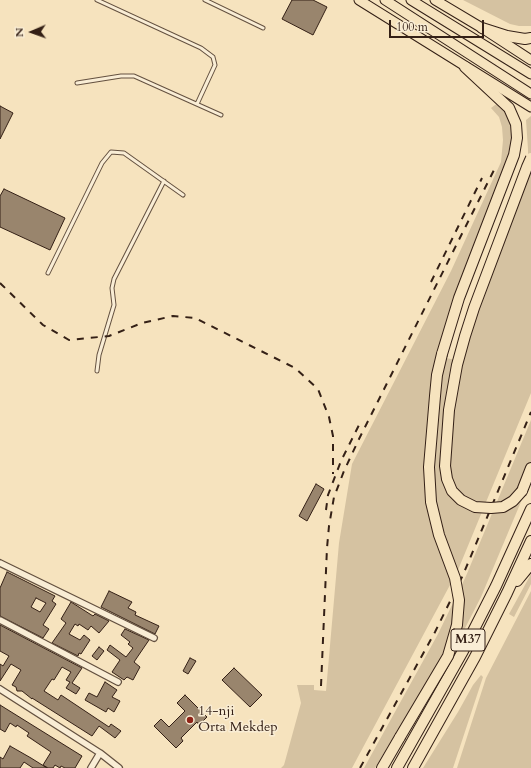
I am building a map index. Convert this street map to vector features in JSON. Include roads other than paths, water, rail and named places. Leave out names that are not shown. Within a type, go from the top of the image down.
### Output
[{"type":"highway","points":[[482,28],[507,36],[525,39],[531,38]]},
{"type":"highway","points":[[382,768],[448,656],[454,639],[458,619],[458,593],[455,578],[439,535],[431,502],[428,467],[434,396],[442,354],[459,298],[514,155],[517,138],[516,124],[509,108],[465,67]]},
{"type":"highway","points":[[531,158],[526,167],[465,336],[457,365],[449,410],[445,466],[447,479],[452,491],[461,500],[475,507],[491,508],[503,507],[513,501],[522,491],[531,468]]},
{"type":"highway","name":"M37","points":[[397,768],[463,651],[496,586],[531,509]]},
{"type":"highway","name":"M37","points":[[413,768],[475,657],[531,542]]},
{"type":"highway","points":[[507,593],[531,564]]},
{"type":"main road","points":[[359,0],[531,108]]},
{"type":"main road","points":[[385,0],[531,94]]},
{"type":"main road","points":[[411,0],[531,74]]},
{"type":"main road","points":[[435,0],[531,60]]},
{"type":"street","points":[[0,563],[154,638]]},
{"type":"street","points":[[0,620],[118,682]]},
{"type":"street","points":[[0,689],[100,753],[119,768]]},
{"type":"street","points":[[90,768],[100,753]]},
{"type":"lane","points":[[98,0],[201,48],[214,57],[215,65],[196,104]]},
{"type":"lane","points":[[205,0],[263,28]]},
{"type":"lane","points":[[76,83],[121,76],[134,76],[221,115]]},
{"type":"lane","points":[[48,273],[102,163],[111,152],[124,153],[183,196]]},
{"type":"lane","points":[[97,371],[99,355],[114,305],[112,288],[114,279],[164,182]]},
{"type":"railway","points":[[321,686],[327,548],[334,497],[359,439],[494,170]]},
{"type":"railway","points":[[431,282],[482,178]]},
{"type":"railway","points":[[0,283],[43,325],[69,340],[109,336],[142,323],[173,316],[195,318],[295,368],[318,389],[329,417],[333,436],[333,474]]},
{"type":"railway","points":[[360,768],[435,632],[463,575],[531,412]]},
{"type":"railway","points":[[326,510],[328,495],[341,461],[361,421]]},
{"type":"place","name":"14-nji Orta Mekdep","points":[[190,720]]}]
